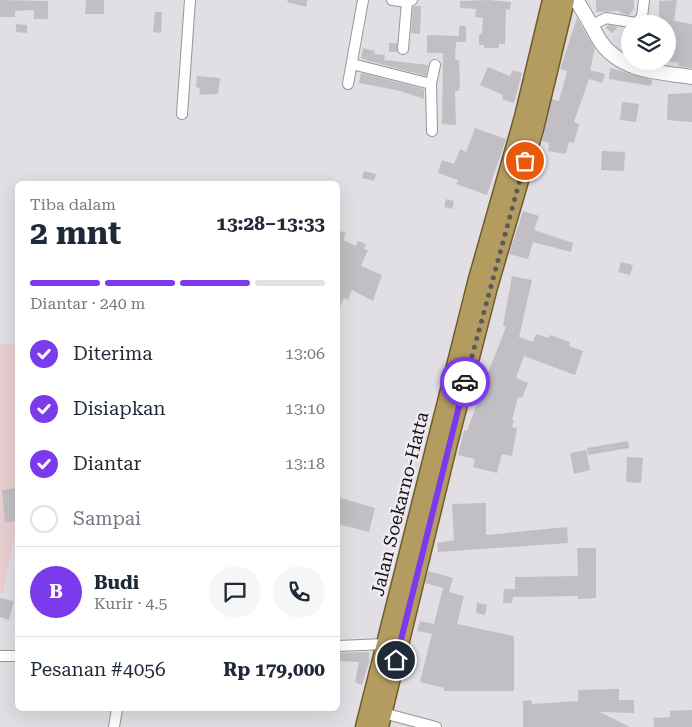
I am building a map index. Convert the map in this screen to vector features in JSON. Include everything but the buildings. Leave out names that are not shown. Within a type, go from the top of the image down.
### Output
[{"type":"highway","name":"Jalan Soekarno-Hatta","points":[[364,727],[477,279],[523,117],[552,0]]},
{"type":"highway","name":"Jalan Soekarno-Hatta","points":[[382,720],[489,287],[534,129],[566,0]]},
{"type":"main road","points":[[576,0],[602,43],[621,61],[630,66],[692,77]]},
{"type":"street","points":[[182,114],[190,0]]},
{"type":"street","points":[[348,84],[364,0]]},
{"type":"street","points":[[392,0],[409,1],[403,49]]},
{"type":"street","points":[[592,26],[606,18],[636,23],[642,17],[644,0]]},
{"type":"street","points":[[352,64],[431,84]]},
{"type":"street","points":[[432,131],[431,84],[435,65]]},
{"type":"street","points":[[340,646],[385,644]]},
{"type":"street","points":[[0,656],[15,656]]},
{"type":"street","points":[[114,727],[117,711]]},
{"type":"street","points":[[382,720],[436,727]]},
{"type":"shaded area","points":[[0,344],[15,345],[15,537],[3,594],[0,594]]},
{"type":"way so far","points":[[465,382],[489,287],[525,161]]},
{"type":"route","points":[[396,660],[465,382]]}]
